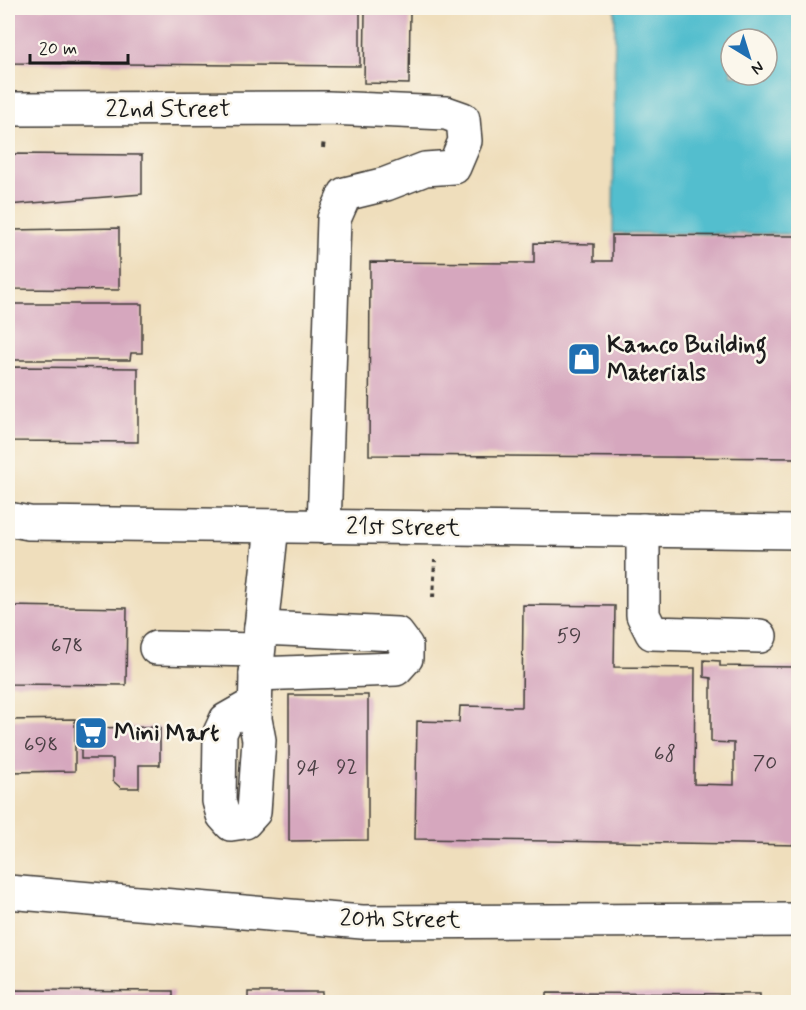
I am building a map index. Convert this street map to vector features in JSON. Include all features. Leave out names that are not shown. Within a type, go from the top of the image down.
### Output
[{"type":"street","name":"22nd Street","points":[[8,109],[328,108],[446,113],[463,119],[465,141],[454,166],[425,169],[386,184],[345,194],[334,219],[324,527]]},
{"type":"street","name":"21st Street","points":[[8,519],[29,524],[798,532]]},
{"type":"street","points":[[156,648],[257,664],[272,526]]},
{"type":"street","points":[[643,530],[643,615],[652,633],[760,636]]},
{"type":"street","name":"20th Street","points":[[8,892],[362,922],[796,920]]},
{"type":"water","points":[[615,8],[798,8],[798,234],[613,233]]},
{"type":"building","points":[[8,8],[360,8],[360,66],[8,63]]},
{"type":"building","points":[[365,12],[410,13],[409,84],[364,83]]},
{"type":"building","points":[[8,154],[142,155],[142,194],[8,205]]},
{"type":"building","points":[[119,228],[119,290],[14,289],[13,230]]},
{"type":"building","name":"Kamco Building Materials","points":[[612,235],[798,236],[798,458],[369,455],[370,262],[534,263],[534,243],[594,244],[594,261],[612,261]]},
{"type":"building","points":[[8,304],[142,304],[142,353],[131,353],[130,360],[8,360]]},
{"type":"building","points":[[8,367],[138,368],[138,442],[8,441]]},
{"type":"building","points":[[523,605],[615,606],[614,667],[695,668],[694,784],[734,785],[734,743],[711,742],[711,678],[704,677],[704,660],[720,661],[720,666],[798,667],[798,845],[415,839],[417,721],[459,722],[460,706],[522,707]]},
{"type":"building","points":[[8,606],[127,608],[126,685],[8,684]]},
{"type":"building","points":[[289,695],[368,695],[368,840],[289,841]]},
{"type":"building","points":[[75,719],[75,771],[8,772],[8,720]]},
{"type":"building","points":[[160,727],[160,765],[139,765],[139,788],[121,788],[113,781],[113,759],[81,759],[81,728]]},
{"type":"building","points":[[8,990],[173,991],[173,1002],[8,1002]]},
{"type":"building","points":[[248,992],[322,992],[322,1002],[248,1002]]},
{"type":"building","points":[[546,993],[760,994],[760,1002],[546,1002]]},
{"type":"place","name":"Kamco Building Materials","points":[[584,359]]},
{"type":"place","name":"Mini Mart","points":[[91,733]]}]
